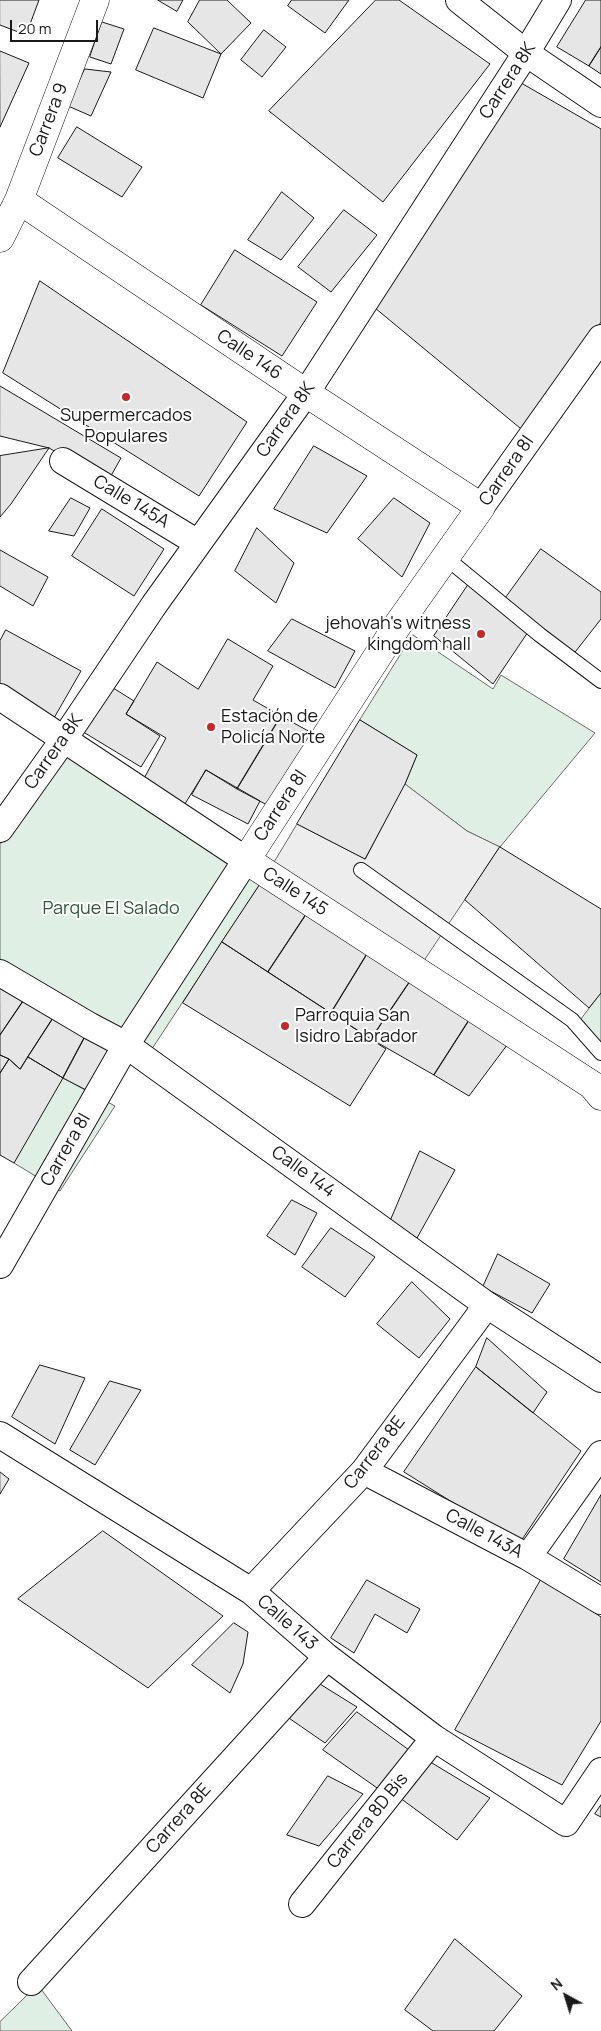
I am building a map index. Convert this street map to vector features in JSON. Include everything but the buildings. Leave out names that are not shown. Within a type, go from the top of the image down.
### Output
[{"type":"street","name":"Carrera 9","points":[[0,237],[19,200],[94,0]]},
{"type":"street","points":[[459,0],[526,53],[601,104]]},
{"type":"street","name":"Carrera 8K","points":[[0,829],[198,543],[306,393],[526,53],[558,0]]},
{"type":"street","name":"Calle 146","points":[[19,200],[306,393],[481,507]]},
{"type":"street","name":"Carrera 8I","points":[[0,1265],[126,1045],[356,688],[444,556],[601,338]]},
{"type":"street","name":"Calle 145A","points":[[64,461],[198,543]]},
{"type":"street","name":"Calle 145","points":[[0,697],[246,860],[598,1088]]},
{"type":"street","name":"Calle 144","points":[[0,973],[126,1045],[487,1305],[601,1379]]},
{"type":"street","name":"Carrera 8E","points":[[251,1591],[364,1471],[487,1305]]},
{"type":"street","name":"Calle 143","points":[[0,1435],[251,1591],[326,1657],[434,1738],[566,1823],[601,1771]]},
{"type":"street","points":[[528,1557],[601,1454]]},
{"type":"street","name":"Calle 143A","points":[[364,1471],[528,1557],[601,1601]]},
{"type":"street","name":"Carrera 8E","points":[[31,1982],[326,1657]]},
{"type":"street","name":"Carrera 8D Bis","points":[[302,1904],[434,1738]]},
{"type":"lane","points":[[444,556],[540,635],[601,680]]},
{"type":"lane","points":[[361,870],[572,1020],[601,1053]]},
{"type":"green space","points":[[413,635],[493,689],[501,675],[595,733],[500,847],[467,831],[405,784],[417,755],[360,720]]},
{"type":"green space","name":"Parque El Salado","points":[[69,749],[265,877],[142,1064],[0,977],[0,845]]},
{"type":"green space","points":[[601,993],[601,1059],[573,1030]]},
{"type":"green space","points":[[63,1078],[115,1106],[60,1191],[14,1163]]},
{"type":"green space","points":[[38,1985],[72,2031],[0,2031],[0,2022]]},
{"type":"shaded area","points":[[405,784],[467,831],[500,847],[415,974],[265,877],[297,824],[365,859]]},
{"type":"place","name":"Supermercados Populares","points":[[126,397]]},
{"type":"place","name":"jehovah's witness kingdom hall","points":[[481,634]]},
{"type":"place","name":"Estación de Policía Norte","points":[[211,727]]},
{"type":"place","name":"Parroquia San Isidro Labrador","points":[[285,1026]]}]
